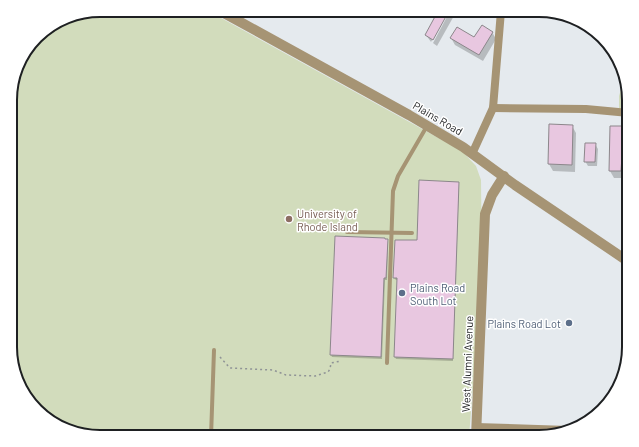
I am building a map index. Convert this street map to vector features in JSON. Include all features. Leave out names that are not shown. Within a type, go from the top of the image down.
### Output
[{"type":"street","name":"Plains Road","points":[[231,17],[427,126],[472,154],[622,257]]},
{"type":"street","points":[[472,154],[493,108],[501,17]]},
{"type":"street","points":[[493,108],[586,109],[622,112]]},
{"type":"street","name":"West Alumni Avenue","points":[[476,430],[486,214],[492,195],[504,176]]},
{"type":"lane","points":[[387,363],[393,191],[398,176],[427,126]]},
{"type":"lane","points":[[347,232],[412,233]]},
{"type":"lane","points":[[211,430],[214,350]]},
{"type":"path","points":[[214,350],[230,368],[273,370],[286,375],[315,376],[328,372],[330,369],[330,364],[341,361]]},
{"type":"green space","name":"University of Rhode Island","points":[[100,17],[219,17],[462,151],[476,166],[481,180],[482,270],[470,430],[94,430],[68,424],[49,413],[37,402],[23,379],[17,353],[17,100],[23,68],[37,45],[45,37],[58,28],[78,20]]},
{"type":"green space","points":[[621,89],[622,111],[619,111],[619,96]]},
{"type":"building","points":[[435,17],[446,17],[433,40],[425,35]]},
{"type":"building","points":[[482,25],[493,32],[479,55],[450,38],[457,27],[474,37]]},
{"type":"building","points":[[549,124],[573,125],[572,165],[548,164]]},
{"type":"building","points":[[610,126],[622,126],[621,171],[609,171]]},
{"type":"building","points":[[585,143],[596,143],[595,162],[584,162]]},
{"type":"building","points":[[419,180],[459,182],[453,359],[394,357],[397,278],[393,278],[395,240],[417,240]]},
{"type":"building","points":[[335,236],[388,239],[386,278],[384,278],[381,357],[330,355]]},
{"type":"place","name":"University of Rhode Island","points":[[289,219]]},
{"type":"place","name":"Plains Road South Lot","points":[[402,293]]},
{"type":"place","name":"Plains Road Lot","points":[[569,323]]}]
